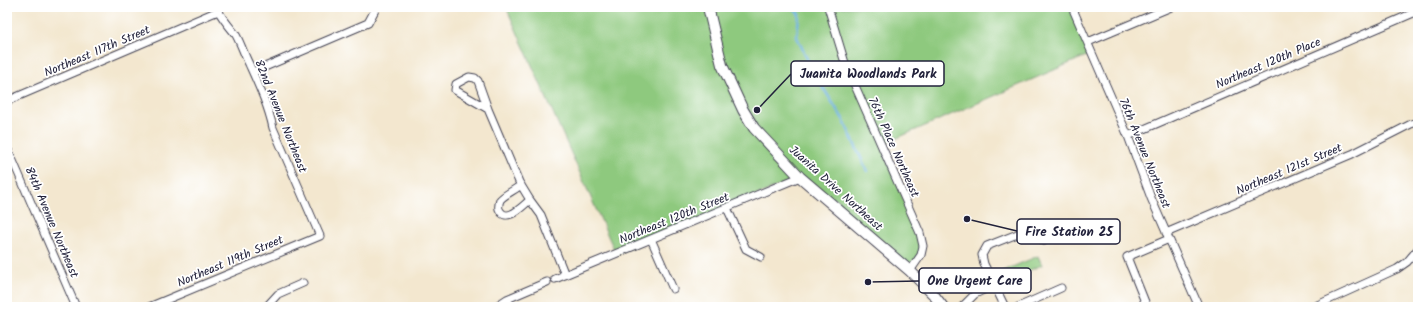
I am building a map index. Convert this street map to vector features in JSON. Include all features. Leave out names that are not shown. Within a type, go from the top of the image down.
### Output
[{"type":"main road","name":"Juanita Drive Northeast","points":[[708,7],[722,65],[743,110],[754,128],[800,177],[910,271],[933,294],[943,307]]},
{"type":"street","name":"76th Place Northeast","points":[[828,7],[845,63],[920,233],[923,246],[921,255],[910,271]]},
{"type":"street","name":"76th Avenue Northeast","points":[[1072,7],[1128,136],[1151,198],[1199,307]]},
{"type":"street","points":[[1088,42],[1171,7]]},
{"type":"street","name":"82nd Avenue Northeast","points":[[218,9],[236,36],[253,72],[270,113],[273,128],[320,236]]},
{"type":"street","name":"Northeast 117th Street","points":[[7,101],[218,9]]},
{"type":"street","points":[[253,72],[368,23],[375,10]]},
{"type":"street","name":"Northeast 120th Place","points":[[1128,136],[1418,11]]},
{"type":"street","points":[[488,108],[455,90],[456,84],[469,77],[475,78],[478,81],[521,185],[541,216],[565,275]]},
{"type":"street","name":"Northeast 121st Street","points":[[1147,307],[1127,257],[1168,236],[1352,154],[1411,124],[1418,122]]},
{"type":"street","name":"84th Avenue Northeast","points":[[7,146],[76,307]]},
{"type":"street","name":"Northeast 120th Street","points":[[555,279],[800,177]]},
{"type":"street","points":[[521,185],[501,199],[499,210],[503,214],[509,215],[530,200]]},
{"type":"street","points":[[727,208],[746,249],[761,257]]},
{"type":"street","points":[[1005,307],[984,264],[982,255],[987,246],[1030,229],[1044,241]]},
{"type":"street","name":"Northeast 119th Street","points":[[149,307],[320,236]]},
{"type":"street","points":[[652,239],[673,289]]},
{"type":"street","points":[[1313,307],[1397,269],[1407,262],[1418,249]]},
{"type":"street","points":[[496,307],[507,299],[547,282]]},
{"type":"street","points":[[266,307],[278,294],[302,283]]},
{"type":"street","points":[[962,307],[975,294],[994,285]]},
{"type":"street","points":[[1018,307],[1061,288]]},
{"type":"street","points":[[507,299],[511,307]]},
{"type":"green space","points":[[506,7],[1070,7],[1091,54],[881,145],[923,246],[910,271],[800,177],[616,254]]},
{"type":"green space","points":[[1038,256],[1042,265],[1002,282],[998,273]]},
{"type":"waterway","points":[[791,7],[799,14],[797,37],[813,72],[843,119],[867,171]]},
{"type":"place","name":"Juanita Woodlands Park","points":[[757,110]]},
{"type":"place","name":"Fire Station 25","points":[[967,219]]},
{"type":"place","name":"One Urgent Care","points":[[868,282]]}]
